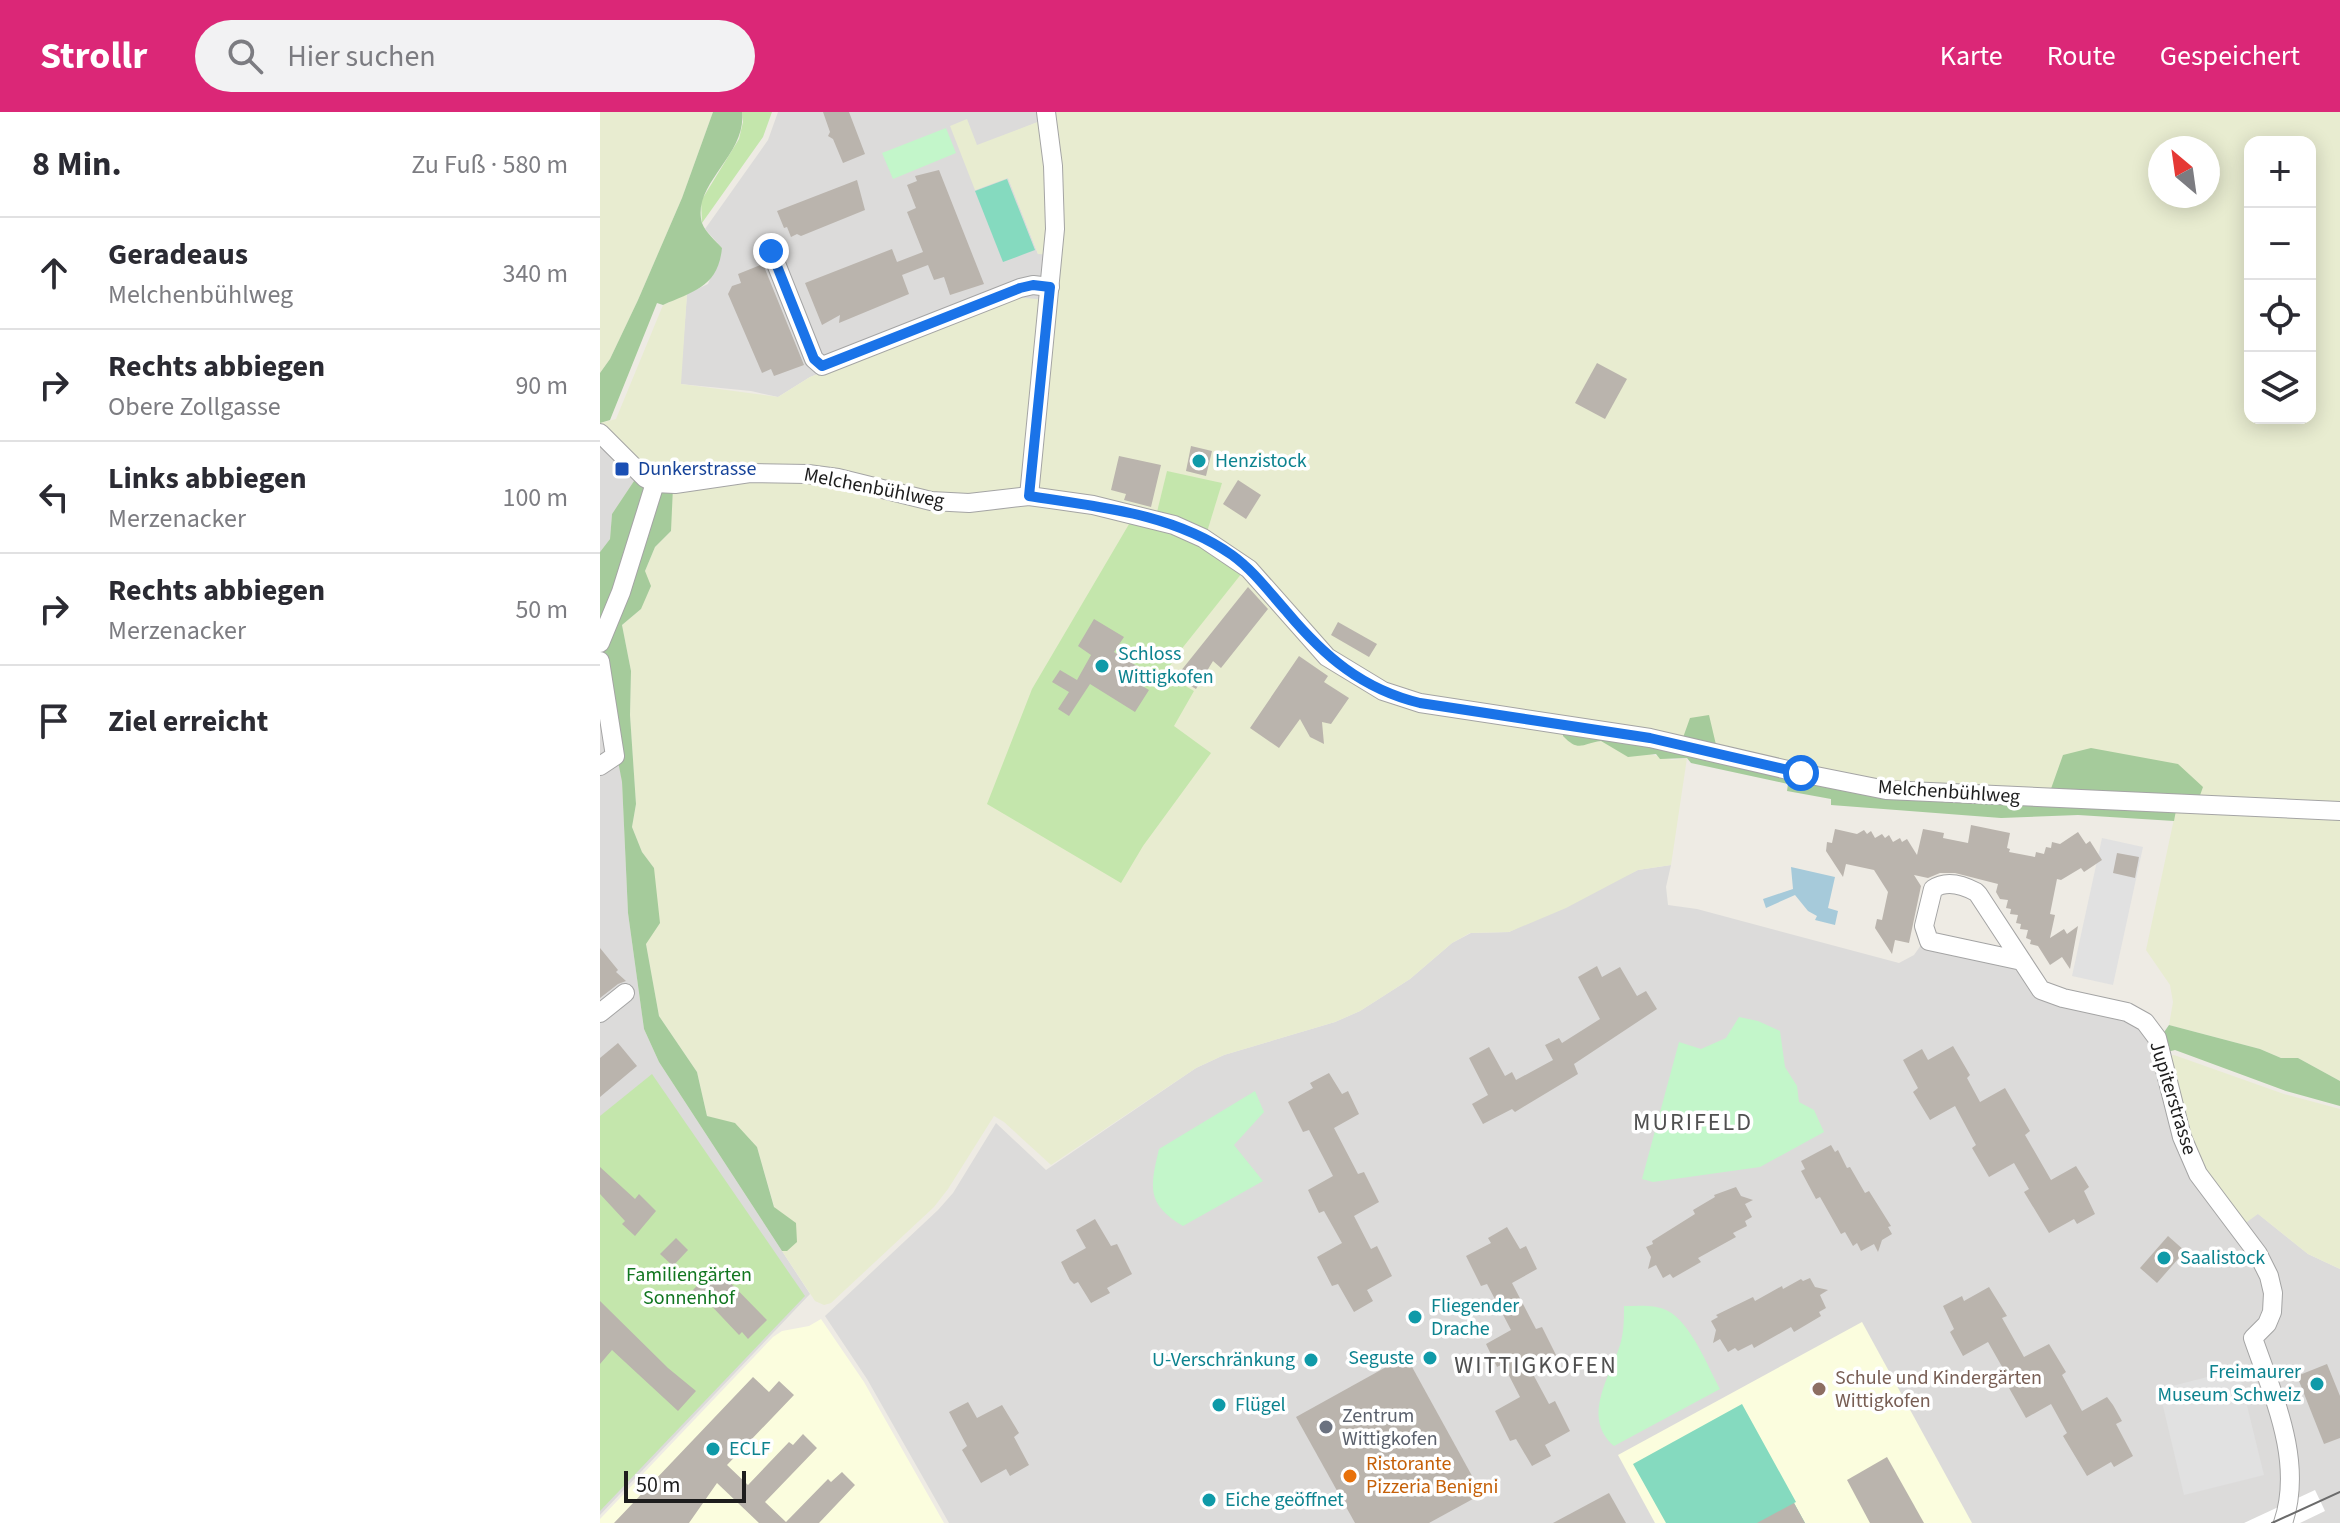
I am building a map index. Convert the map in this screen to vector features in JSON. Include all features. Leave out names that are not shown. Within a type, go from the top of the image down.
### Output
[{"type":"street","points":[[1029,496],[1055,229],[1053,166],[1046,112]]},
{"type":"street","points":[[771,251],[814,359],[822,366],[1020,288],[1033,285],[1050,287]]},
{"type":"street","points":[[600,433],[645,478],[655,483],[621,592],[600,643]]},
{"type":"street","name":"Melchenbühlweg","points":[[655,483],[675,484],[750,473],[790,472],[838,478],[931,501],[969,503],[1029,496],[1147,517],[1203,538],[1249,569],[1327,657],[1383,691],[1404,699],[1650,738],[1886,790],[2340,811]]},
{"type":"street","points":[[600,661],[607,761]]},
{"type":"street","name":"Jupiterstrasse","points":[[2022,961],[1929,941],[1924,926],[1933,889],[1948,883],[1976,892],[2022,961],[2041,990],[2127,1012],[2145,1022],[2157,1038],[2182,1137],[2198,1174],[2266,1269],[2273,1293],[2272,1312],[2267,1324],[2253,1338],[2278,1409],[2286,1445],[2290,1491],[2283,1523]]},
{"type":"street","points":[[600,1013],[625,993]]},
{"type":"shaded area","points":[[600,112],[713,112],[682,198],[638,300],[610,359],[600,373]]},
{"type":"shaded area","points":[[778,112],[1045,112],[1046,119],[977,146],[975,190],[1008,177],[1038,254],[1053,254],[1048,300],[993,307],[810,377],[778,397],[680,384],[687,294],[708,284],[722,248],[705,229],[768,140]]},
{"type":"shaded area","points":[[1048,112],[2340,112],[2340,1081],[2298,1058],[2281,1058],[2260,1049],[2169,1025],[2173,1002],[2170,985],[2146,950],[2178,800],[2047,800],[1914,795],[1681,746],[1564,726],[1593,742],[1601,741],[1672,760],[1687,758],[1671,865],[1638,870],[1566,908],[1509,932],[1470,933],[1452,943],[1410,979],[1360,1011],[1335,1022],[1224,1055],[1196,1068],[1051,1165],[994,1116],[934,1207],[831,1303],[824,1305],[815,1301],[782,1251],[787,1251],[757,1147],[735,1124],[707,1116],[697,1072],[659,1016],[646,944],[654,868],[642,852],[632,827],[636,804],[630,715],[631,671],[622,625],[641,609],[645,571],[655,547],[671,531],[658,482],[600,430],[600,423],[616,419],[663,305],[687,294],[681,384],[778,397],[810,377],[992,307],[1003,296],[1049,300],[1053,255],[1038,254],[1008,178],[975,190],[950,126],[967,119],[977,145],[1048,118]]},
{"type":"shaded area","points":[[600,437],[638,475],[612,514],[610,539],[600,552]]},
{"type":"shaded area","name":"Familiengärten Sonnenhof","points":[[605,663],[622,782],[628,913],[644,1029],[659,1062],[810,1294],[600,1515],[600,666]]},
{"type":"shaded area","points":[[2102,838],[2143,847],[2113,985],[2072,976]]},
{"type":"shaded area","points":[[1671,865],[1666,887],[1668,905],[1697,909],[1899,963],[1914,955],[1921,945],[2020,963],[2040,992],[2143,1024],[2236,1230],[2257,1213],[2308,1254],[2340,1269],[2340,1523],[949,1523],[867,1379],[825,1316],[938,1210],[953,1193],[996,1123],[1046,1170],[1196,1068],[1224,1055],[1335,1022],[1360,1011],[1410,979],[1452,943],[1471,933],[1509,932],[1638,870]]},
{"type":"shaded area","points":[[2174,1055],[2284,1094],[2340,1109],[2340,1269],[2308,1254],[2258,1214],[2240,1227],[2201,1174],[2165,1057]]},
{"type":"shaded area","points":[[821,1319],[864,1382],[944,1523],[600,1523],[600,1519],[773,1337],[782,1331],[809,1326]]},
{"type":"shaded area","name":"Schule und Kindergärten Wittigkofen","points":[[1862,1322],[1972,1523],[1655,1523],[1618,1455]]},
{"type":"shaded area","points":[[2223,1373],[2224,1377],[2239,1373],[2264,1475],[2184,1495],[2162,1402],[2175,1398],[2172,1386]]},
{"type":"green space","points":[[713,112],[742,112],[736,142],[704,195],[701,209],[703,226],[722,248],[720,261],[703,286],[663,305],[657,303],[610,420],[600,423],[600,373],[610,359],[638,300],[682,198]]},
{"type":"green space","points":[[742,112],[772,112],[763,137],[702,223],[701,201],[739,139]]},
{"type":"green space","points":[[946,128],[956,153],[893,179],[882,153]]},
{"type":"green space","points":[[1007,179],[1035,250],[1003,262],[975,191]]},
{"type":"green space","points":[[1167,471],[1222,483],[1207,532],[1157,512]]},
{"type":"green space","points":[[638,475],[673,487],[671,531],[655,547],[645,571],[651,586],[641,609],[622,625],[631,671],[630,715],[636,804],[632,827],[642,852],[654,868],[660,923],[646,944],[659,1016],[697,1072],[707,1116],[735,1123],[757,1147],[774,1207],[796,1223],[797,1242],[787,1251],[782,1251],[659,1062],[644,1029],[628,913],[622,782],[600,666],[600,552],[610,539],[612,514]]},
{"type":"green space","points":[[1132,519],[1190,538],[1242,573],[1165,674],[1194,691],[1174,726],[1211,753],[1143,846],[1121,883],[987,804],[1032,689]]},
{"type":"green space","points":[[1709,715],[1717,749],[1800,775],[2047,800],[2063,755],[2091,748],[2178,764],[2203,787],[2199,798],[2178,800],[2174,821],[2078,815],[2001,818],[1831,805],[1831,799],[1787,791],[1788,784],[1691,763],[1687,758],[1660,759],[1656,754],[1628,757],[1601,741],[1577,746],[1563,736],[1563,726],[1680,746],[1690,718]]},
{"type":"green space","points":[[1739,1017],[1780,1031],[1785,1067],[1797,1086],[1799,1102],[1814,1110],[1824,1132],[1760,1167],[1653,1182],[1642,1179],[1679,1042],[1701,1049],[1726,1038]]},
{"type":"green space","points":[[2169,1025],[2260,1049],[2281,1058],[2298,1058],[2340,1081],[2340,1106],[2286,1091],[2175,1050],[2163,1053],[2160,1038]]},
{"type":"green space","name":"Familiengärten Sonnenhof","points":[[652,1074],[805,1296],[600,1511],[600,1116]]},
{"type":"green space","points":[[1255,1091],[1264,1112],[1234,1145],[1263,1181],[1183,1226],[1162,1210],[1154,1194],[1159,1149]]},
{"type":"green space","points":[[1624,1306],[1658,1307],[1676,1317],[1698,1346],[1720,1389],[1614,1446],[1604,1435],[1599,1410],[1621,1340]]},
{"type":"green space","points":[[1742,1404],[1805,1523],[1666,1523],[1633,1464]]},
{"type":"water","points":[[1791,867],[1835,877],[1828,908],[1838,911],[1835,925],[1815,920],[1817,916],[1808,911],[1795,895],[1766,908],[1763,899],[1793,889]]},
{"type":"pier","points":[[2315,1490],[2325,1511],[2300,1523],[2244,1523]]},
{"type":"building","points":[[823,112],[849,112],[865,154],[843,163],[833,139],[828,136],[830,132]]},
{"type":"building","points":[[939,170],[984,284],[950,295],[944,277],[934,280],[928,265],[902,275],[909,294],[839,323],[840,315],[822,325],[805,283],[892,249],[897,262],[923,252],[907,212],[916,208],[907,185],[917,181],[915,176]]},
{"type":"building","points":[[857,180],[865,210],[801,236],[791,237],[787,227],[784,228],[777,211]]},
{"type":"building","points":[[763,264],[804,365],[774,376],[771,369],[762,373],[728,294],[732,286],[741,283],[738,274]]},
{"type":"building","points":[[1597,363],[1627,379],[1605,419],[1575,403]]},
{"type":"building","name":"Henzistock","points":[[1191,446],[1212,451],[1206,476],[1186,471]]},
{"type":"building","points":[[1119,456],[1161,465],[1151,507],[1124,500],[1126,494],[1111,490]]},
{"type":"building","points":[[1238,480],[1261,495],[1246,519],[1223,504]]},
{"type":"building","points":[[1248,587],[1268,609],[1221,668],[1213,661],[1196,689],[1176,677]]},
{"type":"building","name":"Schloss Wittigkofen","points":[[1094,619],[1124,637],[1114,652],[1140,668],[1137,673],[1144,677],[1139,684],[1149,690],[1135,712],[1090,684],[1069,716],[1058,709],[1069,692],[1052,682],[1060,670],[1077,680],[1091,655],[1078,646]]},
{"type":"building","points":[[1338,622],[1377,644],[1369,657],[1331,635]]},
{"type":"building","points":[[1299,656],[1328,676],[1324,682],[1349,698],[1331,724],[1322,722],[1324,744],[1310,737],[1300,719],[1279,748],[1250,728]]},
{"type":"building","points":[[1971,825],[2010,833],[2009,852],[2035,857],[2036,852],[2044,854],[2046,847],[2051,848],[2052,842],[2060,844],[2078,832],[2086,844],[2090,841],[2102,860],[2084,872],[2081,868],[2061,880],[2057,879],[2050,914],[2055,915],[2050,938],[2064,929],[2067,934],[2078,926],[2070,969],[2062,957],[2050,965],[2038,946],[2030,944],[2031,940],[2026,938],[2028,930],[2020,929],[2021,924],[2016,923],[2018,915],[2010,914],[2011,909],[2006,908],[2008,900],[2000,899],[1996,892],[1998,884],[1955,873],[1940,873],[1928,878],[1914,875],[1921,886],[1909,943],[1895,940],[1892,954],[1875,928],[1877,919],[1882,920],[1888,892],[1874,870],[1846,864],[1843,877],[1826,851],[1827,842],[1832,843],[1835,829],[1857,834],[1864,830],[1867,834],[1871,831],[1875,838],[1882,834],[1885,838],[1889,835],[1893,842],[1900,838],[1902,842],[1907,839],[1917,855],[1923,829],[1944,833],[1943,838],[1968,843]]},
{"type":"building","points":[[2117,853],[2139,857],[2135,878],[2113,873]]},
{"type":"building","points":[[600,948],[626,981],[600,998]]},
{"type":"building","points":[[1597,966],[1602,977],[1620,967],[1637,996],[1646,991],[1657,1009],[1574,1064],[1578,1074],[1515,1112],[1512,1109],[1483,1124],[1472,1104],[1488,1095],[1469,1058],[1489,1047],[1505,1076],[1512,1072],[1516,1080],[1553,1060],[1545,1045],[1559,1038],[1562,1043],[1600,1019],[1578,977]]},
{"type":"building","points":[[618,1043],[637,1066],[600,1097],[600,1058]]},
{"type":"building","points":[[1953,1046],[1970,1075],[1967,1078],[1980,1102],[2005,1088],[2030,1131],[2025,1135],[2051,1180],[2076,1166],[2089,1187],[2084,1191],[2095,1214],[2077,1224],[2074,1219],[2049,1233],[2024,1192],[2029,1189],[2014,1163],[1989,1177],[1972,1148],[1976,1145],[1955,1106],[1930,1120],[1913,1092],[1918,1088],[1903,1060],[1922,1049],[1928,1060]]},
{"type":"building","points":[[1329,1073],[1342,1094],[1348,1091],[1359,1114],[1334,1128],[1358,1174],[1364,1172],[1379,1202],[1354,1216],[1371,1249],[1377,1246],[1392,1276],[1367,1290],[1373,1301],[1354,1312],[1338,1284],[1332,1286],[1317,1257],[1342,1243],[1324,1211],[1319,1213],[1308,1190],[1333,1176],[1309,1130],[1303,1132],[1288,1102],[1313,1088],[1310,1083]]},
{"type":"building","points":[[1831,1145],[1835,1152],[1838,1150],[1865,1193],[1869,1191],[1891,1226],[1888,1227],[1892,1234],[1882,1240],[1878,1252],[1874,1244],[1861,1251],[1857,1243],[1853,1246],[1845,1232],[1841,1234],[1801,1171],[1805,1169],[1801,1161]]},
{"type":"building","points":[[600,1167],[635,1199],[639,1194],[656,1211],[635,1236],[600,1194]]},
{"type":"building","points":[[1736,1187],[1741,1196],[1753,1200],[1745,1204],[1752,1217],[1745,1221],[1747,1226],[1733,1233],[1736,1237],[1698,1258],[1701,1262],[1673,1278],[1670,1274],[1663,1278],[1656,1265],[1648,1269],[1651,1257],[1646,1247],[1653,1244],[1652,1241],[1695,1214],[1693,1210],[1714,1195]]},
{"type":"building","points":[[1095,1219],[1111,1246],[1117,1244],[1132,1274],[1107,1288],[1110,1293],[1091,1303],[1078,1282],[1074,1284],[1070,1280],[1061,1262],[1086,1248],[1076,1230]]},
{"type":"building","points":[[1507,1227],[1520,1249],[1526,1246],[1537,1269],[1512,1283],[1536,1329],[1542,1327],[1557,1357],[1532,1371],[1549,1404],[1555,1401],[1570,1431],[1545,1445],[1551,1456],[1532,1466],[1516,1439],[1510,1441],[1495,1411],[1520,1397],[1503,1364],[1497,1367],[1486,1344],[1511,1330],[1487,1284],[1481,1286],[1466,1256],[1491,1243],[1488,1238]]},
{"type":"building","name":"Saalistock","points":[[2168,1236],[2185,1251],[2157,1283],[2140,1268]]},
{"type":"building","points":[[676,1238],[688,1250],[673,1266],[660,1254]]},
{"type":"building","points":[[715,1267],[767,1320],[748,1339],[742,1332],[739,1335],[705,1299],[702,1301],[692,1291]]},
{"type":"building","points":[[1810,1278],[1815,1287],[1828,1290],[1820,1295],[1826,1308],[1819,1312],[1821,1316],[1794,1332],[1791,1327],[1754,1348],[1752,1344],[1728,1352],[1720,1339],[1713,1343],[1716,1330],[1711,1321],[1718,1317],[1716,1315],[1753,1297],[1755,1301],[1782,1286],[1783,1289],[1801,1279]]},
{"type":"building","points":[[1989,1287],[2007,1316],[2002,1318],[2024,1357],[2049,1344],[2066,1372],[2062,1375],[2082,1411],[2107,1397],[2113,1405],[2122,1421],[2116,1424],[2133,1456],[2114,1467],[2111,1462],[2087,1476],[2063,1436],[2067,1433],[2051,1404],[2026,1418],[2009,1388],[2013,1386],[1988,1342],[1963,1356],[1950,1332],[1954,1329],[1943,1306],[1962,1296],[1964,1301]]},
{"type":"building","points":[[600,1301],[696,1391],[678,1411],[612,1350],[600,1364]]},
{"type":"building","points":[[1406,1356],[1482,1494],[1429,1523],[1355,1523],[1296,1417]]},
{"type":"building","points":[[2327,1364],[2340,1396],[2340,1438],[2324,1444],[2297,1376]]},
{"type":"building","name":"ECLF","points":[[753,1377],[769,1392],[779,1381],[794,1395],[727,1465],[748,1485],[789,1442],[793,1445],[803,1434],[817,1448],[765,1502],[786,1522],[828,1479],[831,1482],[842,1472],[855,1485],[819,1523],[759,1523],[717,1483],[689,1523],[614,1523]]},
{"type":"building","points":[[968,1402],[977,1418],[1002,1405],[1019,1433],[1014,1437],[1029,1465],[1010,1476],[1006,1469],[981,1483],[962,1450],[967,1446],[949,1412]]},
{"type":"building","points":[[1887,1457],[1924,1523],[1870,1523],[1847,1480]]},
{"type":"building","points":[[1609,1493],[1626,1523],[1553,1523]]},
{"type":"building","points":[[1794,1503],[1805,1523],[1757,1523]]},
{"type":"tram line","points":[[2272,1523],[2340,1492]]},
{"type":"place","name":"Henzistock","points":[[1199,461]]},
{"type":"place","name":"Dunkerstrasse","points":[[622,469]]},
{"type":"place","name":"Schloss Wittigkofen","points":[[1102,666]]},
{"type":"place","name":"Saalistock","points":[[2164,1258]]},
{"type":"place","name":"Fliegender Drache","points":[[1415,1317]]},
{"type":"place","name":"Seguste","points":[[1430,1358]]},
{"type":"place","name":"U-Verschränkung","points":[[1311,1360]]},
{"type":"place","name":"Freimaurer Museum Schweiz","points":[[2317,1384]]},
{"type":"place","name":"Schule und Kindergärten Wittigkofen","points":[[1819,1389]]},
{"type":"place","name":"Flügel","points":[[1219,1405]]},
{"type":"place","name":"Zentrum Wittigkofen","points":[[1326,1427]]},
{"type":"place","name":"ECLF","points":[[713,1449]]},
{"type":"place","name":"Ristorante Pizzeria Benigni","points":[[1350,1476]]},
{"type":"place","name":"Eiche geöffnet","points":[[1209,1500]]},
{"type":"district","name":"MURIFELD","points":[[1693,1122]]},
{"type":"district","name":"WITTIGKOFEN","points":[[1536,1365]]},
{"type":"route","points":[[771,251],[814,359],[822,366],[1020,288],[1033,285],[1050,287],[1029,496],[1147,517],[1203,538],[1249,569],[1327,657],[1383,691],[1420,703],[1650,738],[1801,773]]}]
